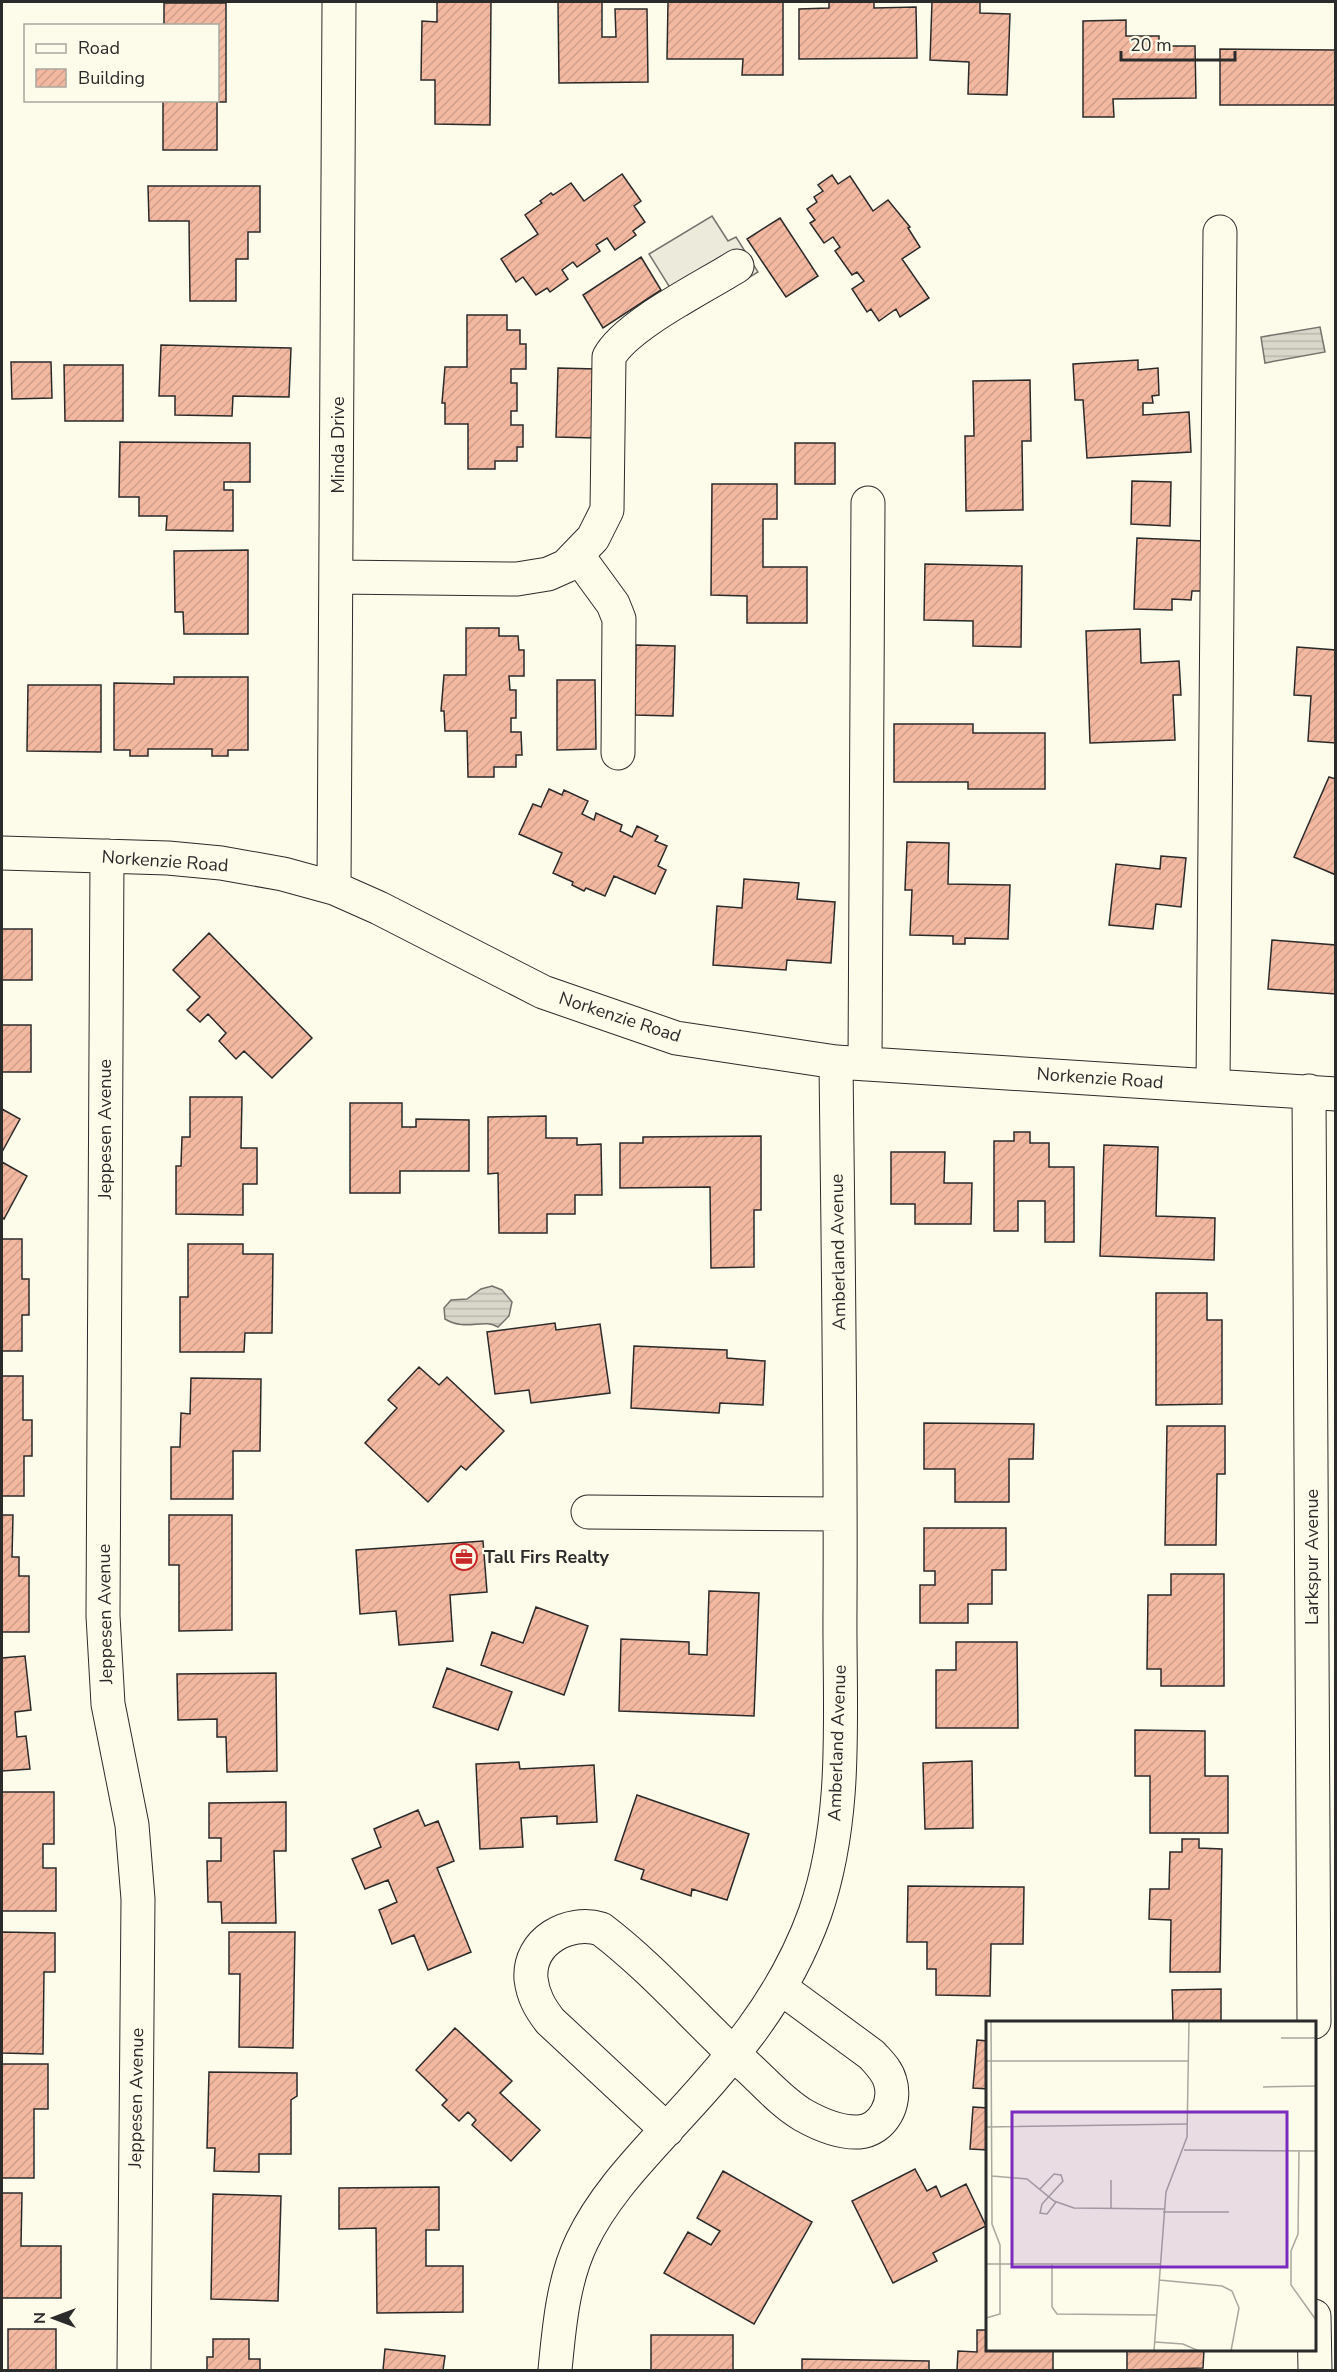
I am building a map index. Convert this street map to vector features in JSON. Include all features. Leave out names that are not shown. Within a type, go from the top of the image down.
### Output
[{"type":"street","name":"Minda Drive","points":[[334,888],[338,577],[339,2]]},
{"type":"street","points":[[1214,1085],[1220,232]]},
{"type":"street","points":[[338,577],[532,578],[566,566],[593,538],[607,510],[609,357],[614,348],[630,333],[737,266]]},
{"type":"street","name":"Amberland Avenue","points":[[555,2370],[559,2329],[581,2242],[619,2183],[734,2055],[781,1988],[804,1942],[816,1910],[834,1838],[838,1791],[840,1514],[850,1063],[868,503]]},
{"type":"street","points":[[578,556],[613,603],[619,619],[618,753]]},
{"type":"street","name":"Norkenzie Road","points":[[2,853],[221,862],[282,874],[334,888],[379,908],[543,992],[676,1038],[850,1063],[1322,1092]]},
{"type":"street","name":"Jeppesen Avenue","points":[[107,856],[103,1626],[108,1704],[132,1825],[138,1899],[134,2370]]},
{"type":"street","name":"Larkspur Avenue","points":[[1321,2021],[1322,1092]]},
{"type":"street","points":[[588,1512],[840,1514]]},
{"type":"street","points":[[667,2130],[550,2021],[540,2007],[531,1977],[535,1960],[544,1943],[571,1926],[587,1925],[602,1929],[785,2102],[818,2123],[840,2130],[859,2132],[874,2128],[886,2116],[892,2097],[890,2081],[884,2068],[872,2055],[781,1988]]},
{"type":"street","points":[[1315,2351],[1315,2370]]},
{"type":"shaded area","points":[[712,216],[728,241],[736,237],[758,272],[687,315],[649,254]]},
{"type":"shaded area","points":[[1320,327],[1325,352],[1265,363],[1261,337]]},
{"type":"shaded area","points":[[492,1286],[502,1290],[512,1302],[509,1316],[498,1327],[486,1324],[453,1323],[445,1319],[444,1308],[451,1300],[467,1299],[481,1289]]},
{"type":"building","points":[[437,2],[491,2],[490,125],[435,124],[435,80],[421,80],[422,21],[437,22]]},
{"type":"building","points":[[558,2],[602,2],[602,37],[616,37],[615,9],[647,9],[648,82],[559,83]]},
{"type":"building","points":[[668,2],[783,2],[783,75],[742,75],[743,59],[667,59]]},
{"type":"building","points":[[829,2],[874,2],[874,8],[916,7],[917,58],[799,59],[799,9],[829,8]]},
{"type":"building","points":[[932,2],[980,2],[980,13],[1010,14],[1007,95],[968,94],[969,62],[930,60]]},
{"type":"building","points":[[164,3],[226,3],[226,102],[219,102],[219,24],[164,24]]},
{"type":"building","points":[[1126,20],[1126,36],[1159,36],[1159,46],[1195,46],[1196,98],[1113,99],[1114,117],[1083,117],[1083,21]]},
{"type":"building","points":[[1220,49],[1336,50],[1336,105],[1220,105]]},
{"type":"building","points":[[163,102],[217,102],[217,150],[163,150]]},
{"type":"building","points":[[622,174],[641,201],[634,206],[645,222],[633,231],[636,235],[615,250],[607,238],[596,245],[600,251],[577,267],[573,262],[562,270],[568,279],[550,292],[547,288],[536,295],[523,277],[516,282],[501,259],[538,234],[525,215],[542,203],[540,201],[551,193],[553,195],[571,183],[584,201]]},
{"type":"building","points":[[832,175],[838,184],[850,176],[873,211],[888,200],[910,227],[908,228],[920,247],[902,259],[929,298],[900,317],[896,309],[879,321],[871,309],[867,312],[852,289],[864,281],[857,272],[852,275],[835,251],[840,247],[833,237],[824,243],[810,223],[815,220],[807,209],[817,202],[814,197],[823,191],[818,185]]},
{"type":"building","points":[[148,186],[260,186],[260,232],[248,232],[248,259],[236,259],[236,301],[190,301],[189,221],[149,221]]},
{"type":"building","points":[[780,218],[818,276],[786,297],[747,239]]},
{"type":"building","points":[[641,257],[661,290],[603,328],[583,295]]},
{"type":"building","points":[[467,315],[507,315],[507,330],[520,330],[520,344],[526,344],[526,369],[511,369],[511,383],[517,383],[517,411],[511,411],[511,425],[523,425],[523,447],[517,447],[517,461],[495,461],[495,469],[468,469],[468,424],[445,424],[445,403],[442,403],[445,367],[467,367]]},
{"type":"building","points":[[161,345],[291,348],[289,397],[233,396],[232,416],[175,415],[175,396],[159,396]]},
{"type":"building","points":[[1138,360],[1138,370],[1158,368],[1159,395],[1152,396],[1153,403],[1143,403],[1143,415],[1189,412],[1191,452],[1087,458],[1083,400],[1075,400],[1073,364]]},
{"type":"building","points":[[11,362],[51,362],[52,398],[12,399]]},
{"type":"building","points":[[64,365],[123,365],[123,421],[65,421]]},
{"type":"building","points":[[558,368],[596,369],[595,438],[556,437]]},
{"type":"building","points":[[1030,380],[1031,441],[1022,441],[1023,510],[966,511],[965,436],[974,436],[973,381]]},
{"type":"building","points":[[120,442],[250,443],[250,482],[224,482],[224,490],[233,490],[233,531],[166,530],[167,516],[139,516],[139,497],[119,497]]},
{"type":"building","points":[[795,443],[835,443],[835,484],[795,484]]},
{"type":"building","points":[[1132,481],[1171,482],[1170,526],[1131,524]]},
{"type":"building","points":[[712,484],[777,484],[777,519],[763,519],[763,567],[807,567],[807,623],[747,623],[747,596],[711,595]]},
{"type":"building","points":[[1137,538],[1204,541],[1202,591],[1192,591],[1191,600],[1172,599],[1172,610],[1134,609]]},
{"type":"building","points":[[248,550],[248,634],[184,634],[183,612],[175,612],[174,551]]},
{"type":"building","points":[[925,564],[1022,566],[1021,647],[973,646],[973,621],[924,620]]},
{"type":"building","points":[[466,628],[499,628],[499,636],[518,636],[519,650],[524,650],[524,676],[509,676],[510,690],[516,690],[516,718],[511,718],[511,732],[521,732],[522,755],[516,755],[516,767],[494,767],[494,777],[468,777],[467,731],[445,731],[444,711],[441,711],[444,675],[466,675]]},
{"type":"building","points":[[1140,629],[1141,663],[1179,661],[1181,695],[1173,695],[1175,740],[1090,743],[1086,631]]},
{"type":"building","points":[[636,645],[675,646],[673,716],[635,715]]},
{"type":"building","points":[[1297,647],[1336,650],[1336,743],[1308,741],[1311,696],[1294,695]]},
{"type":"building","points":[[174,677],[248,677],[248,750],[228,750],[228,756],[212,756],[212,749],[148,749],[148,756],[130,756],[130,750],[114,750],[114,683],[174,684]]},
{"type":"building","points":[[557,680],[595,680],[596,749],[557,750]]},
{"type":"building","points":[[28,685],[101,685],[101,752],[27,751]]},
{"type":"building","points":[[894,724],[973,724],[973,733],[1045,733],[1045,789],[968,789],[968,782],[894,782]]},
{"type":"building","points":[[1329,777],[1336,779],[1336,875],[1294,857]]},
{"type":"building","points":[[549,789],[562,795],[564,790],[588,801],[582,814],[594,820],[596,813],[622,825],[620,831],[632,837],[637,826],[658,836],[655,841],[667,846],[658,866],[666,870],[655,894],[614,876],[605,896],[586,888],[584,891],[572,885],[573,882],[553,873],[562,853],[519,834],[533,804],[541,807]]},
{"type":"building","points":[[907,842],[949,843],[948,884],[1010,885],[1008,939],[965,938],[965,944],[953,944],[953,936],[910,935],[912,890],[905,890]]},
{"type":"building","points":[[1161,856],[1186,858],[1181,907],[1156,904],[1153,929],[1109,925],[1116,864],[1160,869]]},
{"type":"building","points":[[744,879],[799,883],[797,899],[835,902],[831,963],[787,960],[786,970],[713,965],[717,906],[742,908]]},
{"type":"building","points":[[2,929],[32,929],[32,980],[2,980]]},
{"type":"building","points":[[209,933],[312,1038],[272,1078],[244,1051],[236,1059],[219,1041],[226,1033],[208,1014],[200,1022],[187,1010],[200,997],[173,970]]},
{"type":"building","points":[[1272,940],[1336,945],[1336,994],[1268,989]]},
{"type":"building","points":[[2,1025],[31,1025],[31,1072],[2,1072]]},
{"type":"building","points":[[190,1097],[242,1097],[241,1148],[257,1148],[257,1184],[243,1184],[243,1215],[176,1214],[176,1166],[181,1166],[182,1137],[190,1137]]},
{"type":"building","points":[[350,1103],[402,1103],[402,1127],[416,1127],[416,1119],[469,1120],[469,1171],[400,1171],[400,1193],[350,1193]]},
{"type":"building","points":[[2,1109],[20,1119],[2,1152]]},
{"type":"building","points":[[546,1116],[546,1138],[577,1138],[577,1145],[601,1144],[602,1195],[575,1195],[575,1214],[547,1214],[547,1233],[499,1233],[498,1173],[488,1174],[488,1117]]},
{"type":"building","points":[[1014,1132],[1030,1132],[1030,1143],[1049,1143],[1049,1167],[1074,1167],[1074,1242],[1045,1242],[1045,1201],[1018,1201],[1018,1231],[994,1231],[994,1141],[1014,1141]]},
{"type":"building","points":[[761,1136],[761,1210],[754,1210],[754,1267],[711,1268],[710,1187],[620,1188],[620,1143],[643,1143],[643,1137]]},
{"type":"building","points":[[1104,1145],[1158,1147],[1156,1216],[1215,1218],[1214,1260],[1100,1256]]},
{"type":"building","points":[[891,1152],[945,1152],[944,1183],[972,1183],[971,1224],[915,1224],[915,1204],[891,1204]]},
{"type":"building","points":[[2,1162],[27,1176],[4,1219],[2,1217]]},
{"type":"building","points":[[2,1239],[22,1239],[22,1279],[29,1279],[29,1315],[22,1315],[22,1351],[2,1351]]},
{"type":"building","points":[[188,1244],[243,1244],[243,1254],[273,1254],[272,1333],[245,1333],[244,1352],[180,1352],[180,1297],[188,1297]]},
{"type":"building","points":[[1156,1293],[1207,1293],[1207,1320],[1222,1320],[1222,1404],[1156,1405]]},
{"type":"building","points":[[555,1323],[556,1330],[600,1324],[610,1393],[531,1403],[529,1390],[495,1394],[487,1332]]},
{"type":"building","points":[[634,1346],[727,1350],[727,1358],[765,1361],[763,1405],[720,1403],[719,1413],[631,1408]]},
{"type":"building","points":[[419,1367],[439,1385],[447,1377],[504,1431],[466,1470],[461,1466],[428,1502],[365,1443],[397,1408],[388,1400]]},
{"type":"building","points":[[2,1376],[23,1376],[23,1420],[32,1420],[32,1456],[24,1456],[24,1496],[2,1496]]},
{"type":"building","points":[[191,1378],[261,1379],[260,1451],[233,1451],[233,1499],[171,1499],[171,1447],[180,1447],[181,1413],[190,1414]]},
{"type":"building","points":[[924,1423],[1034,1424],[1033,1459],[1009,1459],[1009,1502],[955,1502],[955,1469],[924,1469]]},
{"type":"building","points":[[1167,1426],[1225,1426],[1225,1474],[1217,1474],[1216,1545],[1165,1545]]},
{"type":"building","points":[[2,1515],[13,1515],[12,1557],[19,1557],[19,1576],[29,1576],[29,1632],[2,1632]]},
{"type":"building","points":[[169,1515],[232,1515],[232,1630],[179,1631],[179,1565],[169,1565]]},
{"type":"building","points":[[924,1528],[1006,1528],[1006,1570],[992,1570],[992,1604],[968,1604],[968,1623],[920,1623],[920,1585],[935,1585],[935,1571],[924,1571]]},
{"type":"building","points":[[483,1541],[487,1592],[450,1595],[453,1641],[399,1645],[396,1611],[360,1614],[356,1550]]},
{"type":"building","points":[[1171,1574],[1224,1574],[1224,1686],[1161,1686],[1161,1669],[1147,1669],[1148,1595],[1171,1595]]},
{"type":"building","points":[[709,1591],[759,1593],[754,1716],[619,1711],[621,1639],[689,1642],[689,1654],[707,1655]]},
{"type":"building","points":[[536,1607],[588,1626],[564,1695],[481,1665],[492,1632],[523,1643]]},
{"type":"building","points":[[956,1642],[1017,1642],[1018,1728],[936,1728],[936,1670],[956,1670]]},
{"type":"building","points":[[25,1656],[31,1710],[15,1712],[17,1737],[26,1736],[30,1769],[2,1771],[2,1658]]},
{"type":"building","points":[[447,1668],[512,1692],[498,1730],[433,1707]]},
{"type":"building","points":[[276,1673],[277,1771],[227,1772],[226,1737],[217,1737],[217,1719],[178,1720],[177,1674]]},
{"type":"building","points":[[1135,1730],[1205,1731],[1205,1776],[1228,1776],[1228,1833],[1150,1833],[1150,1776],[1135,1776]]},
{"type":"building","points":[[972,1761],[973,1828],[925,1829],[923,1763]]},
{"type":"building","points":[[519,1762],[520,1769],[594,1765],[597,1822],[557,1824],[557,1816],[521,1818],[523,1847],[480,1849],[476,1764]]},
{"type":"building","points":[[2,1792],[54,1792],[54,1844],[43,1844],[43,1868],[56,1868],[56,1911],[2,1911]]},
{"type":"building","points":[[637,1795],[749,1834],[727,1900],[692,1889],[691,1896],[641,1879],[644,1870],[615,1860]]},
{"type":"building","points":[[286,1802],[286,1851],[274,1851],[276,1923],[222,1923],[221,1902],[208,1902],[207,1861],[221,1861],[221,1838],[209,1838],[209,1803]]},
{"type":"building","points":[[418,1810],[425,1826],[438,1821],[454,1861],[437,1868],[471,1952],[428,1970],[414,1935],[392,1944],[379,1910],[397,1902],[388,1880],[365,1889],[352,1859],[381,1847],[374,1829]]},
{"type":"building","points":[[1182,1839],[1199,1839],[1199,1848],[1222,1849],[1220,1972],[1170,1972],[1171,1920],[1149,1919],[1150,1889],[1169,1889],[1170,1852],[1182,1852]]},
{"type":"building","points":[[908,1886],[1024,1887],[1023,1944],[991,1944],[990,1996],[936,1995],[936,1969],[927,1969],[927,1942],[907,1942]]},
{"type":"building","points":[[2,1932],[55,1933],[55,1972],[44,1972],[43,2054],[2,2053]]},
{"type":"building","points":[[229,1932],[295,1932],[293,2048],[239,2047],[240,1974],[229,1974]]},
{"type":"building","points":[[1221,1989],[1221,2021],[1173,2021],[1172,1990]]},
{"type":"building","points":[[455,2028],[512,2081],[500,2093],[540,2130],[511,2161],[472,2125],[476,2120],[468,2112],[459,2121],[442,2105],[447,2100],[416,2070]]},
{"type":"building","points":[[977,2040],[986,2041],[986,2089],[973,2088]]},
{"type":"building","points":[[2,2064],[48,2064],[48,2109],[34,2109],[34,2178],[2,2178]]},
{"type":"building","points":[[209,2072],[297,2073],[297,2096],[291,2100],[291,2154],[259,2154],[259,2172],[214,2171],[215,2148],[207,2148]]},
{"type":"building","points":[[973,2107],[986,2108],[986,2150],[970,2149]]},
{"type":"building","points":[[915,2169],[927,2191],[936,2186],[941,2197],[966,2184],[986,2226],[933,2253],[937,2261],[893,2283],[852,2201]]},
{"type":"building","points":[[723,2171],[812,2222],[754,2324],[664,2273],[688,2232],[711,2245],[720,2231],[697,2218]]},
{"type":"building","points":[[439,2187],[439,2230],[426,2230],[426,2266],[463,2266],[463,2312],[377,2313],[376,2228],[339,2229],[339,2188]]},
{"type":"building","points":[[2,2193],[22,2193],[21,2246],[61,2246],[61,2298],[2,2298]]},
{"type":"building","points":[[213,2194],[281,2196],[278,2301],[211,2299]]},
{"type":"building","points":[[8,2329],[56,2329],[56,2370],[8,2370]]},
{"type":"building","points":[[977,2330],[986,2330],[986,2351],[1053,2351],[1053,2370],[957,2370],[958,2351],[977,2352]]},
{"type":"building","points":[[651,2335],[733,2335],[733,2370],[651,2370]]},
{"type":"building","points":[[213,2339],[249,2339],[249,2359],[260,2359],[260,2370],[207,2370],[207,2357],[213,2357]]},
{"type":"building","points":[[385,2349],[445,2356],[443,2370],[383,2370]]},
{"type":"building","points":[[1127,2351],[1204,2351],[1203,2368],[1127,2370]]},
{"type":"building","points":[[802,2359],[929,2361],[929,2370],[802,2370]]},
{"type":"place","name":"Tall Firs Realty","points":[[464,1557]]}]
